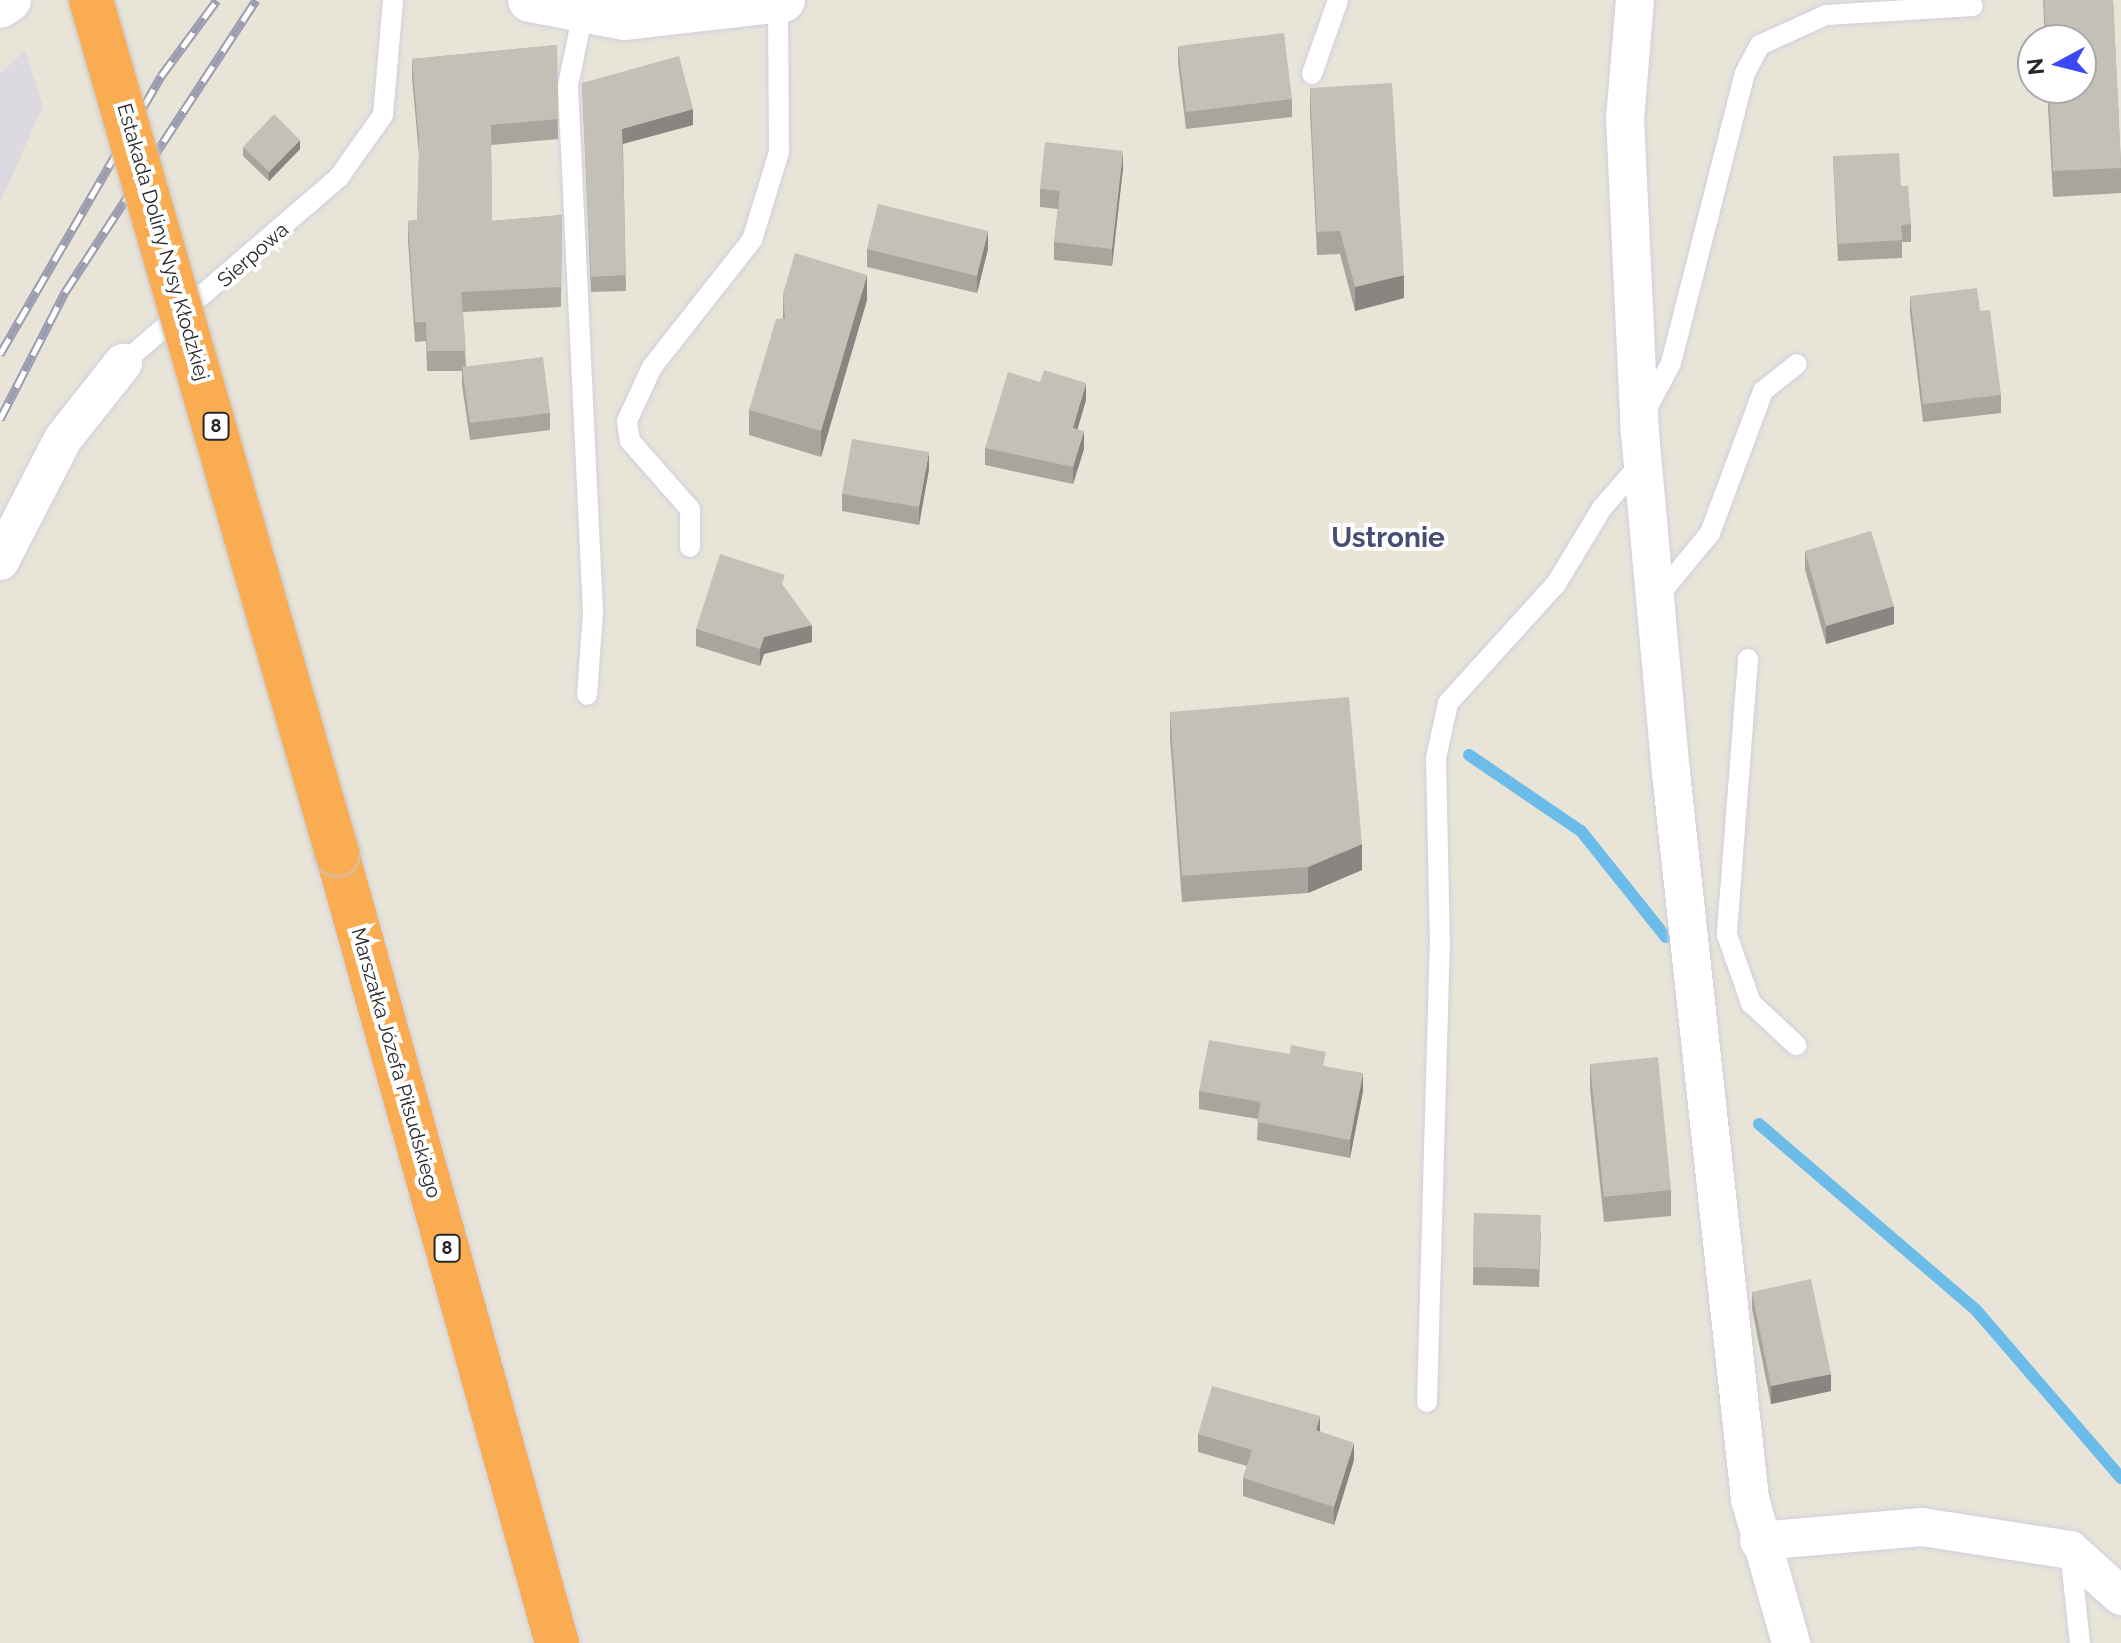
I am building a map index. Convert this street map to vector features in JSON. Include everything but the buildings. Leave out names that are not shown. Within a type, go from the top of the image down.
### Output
[{"type":"highway","name":"Estakada Doliny Nysy Kłodzkiej","points":[[91,0],[337,853]]},
{"type":"highway","name":"Marszałka Józefa Piłsudskiego","points":[[337,853],[557,1643]]},
{"type":"street","points":[[0,6],[9,0]]},
{"type":"street","points":[[530,0],[625,18],[781,0]]},
{"type":"street","points":[[1635,0],[1625,118],[1639,423],[1655,600],[1688,940],[1759,1541],[1791,1643]]},
{"type":"street","name":"Sierpowa","points":[[0,561],[63,439],[123,363]]},
{"type":"street","points":[[1759,1541],[1922,1527],[2070,1550],[2121,1596]]},
{"type":"lane","name":"Sierpowa","points":[[123,363],[339,177],[383,115],[393,0]]},
{"type":"lane","points":[[690,547],[690,509],[630,441],[627,421],[652,367],[752,240],[779,152],[781,0]]},
{"type":"lane","points":[[1312,74],[1338,0]]},
{"type":"lane","points":[[1639,423],[1671,363],[1745,73],[1760,45],[1826,15],[1973,6]]},
{"type":"lane","points":[[583,12],[568,86],[593,612],[587,695]]},
{"type":"lane","points":[[1655,600],[1710,533],[1763,391],[1797,364]]},
{"type":"lane","points":[[1427,1402],[1440,964],[1436,758],[1448,703],[1556,584],[1602,508],[1643,461]]},
{"type":"lane","points":[[1748,659],[1727,935],[1751,1003],[1796,1045]]},
{"type":"lane","points":[[1688,940],[1727,935]]},
{"type":"lane","points":[[2070,1550],[2080,1643]]},
{"type":"shaded area","points":[[25,51],[43,106],[0,203],[0,73]]},
{"type":"waterway","points":[[1469,755],[1581,831],[1666,937]]},
{"type":"waterway","points":[[1759,1124],[1976,1310],[2121,1478]]},
{"type":"railway","points":[[0,354],[161,76],[217,0]]},
{"type":"railway","points":[[0,419],[65,292],[256,0]]},
{"type":"district","name":"Ustronie","points":[[1388,538]]}]
